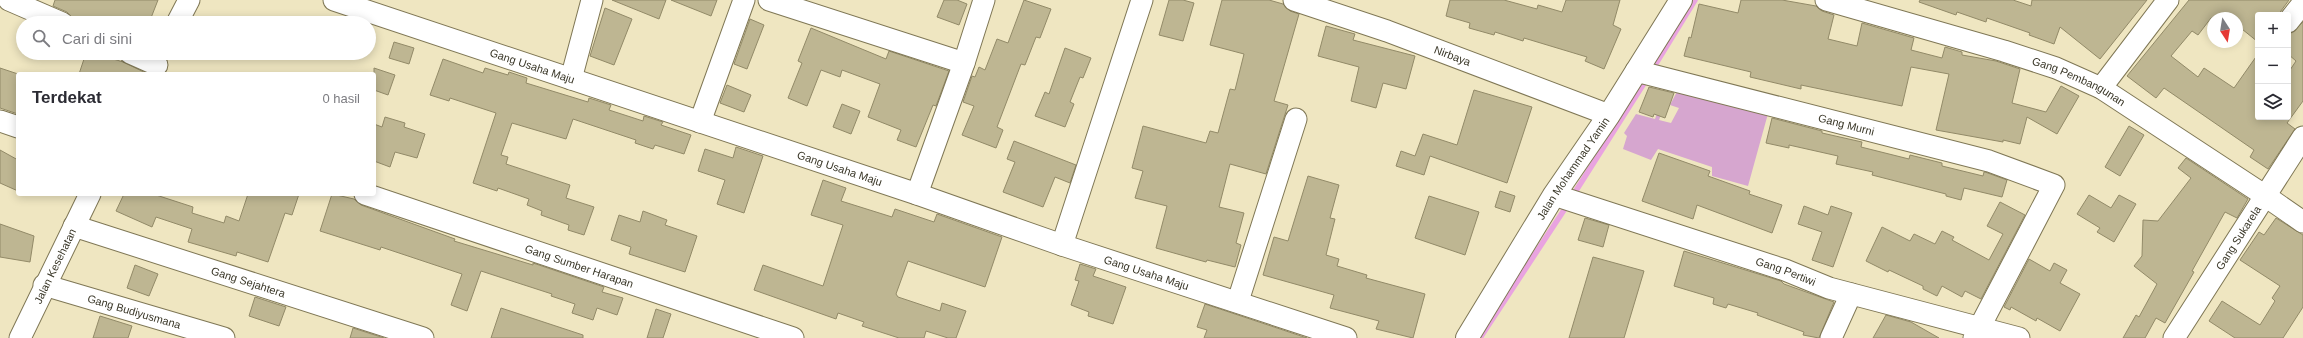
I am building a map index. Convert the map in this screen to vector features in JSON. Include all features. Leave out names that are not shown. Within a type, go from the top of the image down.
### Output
[{"type":"street","points":[[9,0],[46,16]]},
{"type":"street","points":[[181,16],[189,0]]},
{"type":"street","name":"Gang Usaha Maju","points":[[334,0],[917,194],[1062,246],[1238,301],[1346,338]]},
{"type":"street","points":[[571,79],[592,0]]},
{"type":"street","points":[[700,122],[744,0]]},
{"type":"street","points":[[769,0],[964,63]]},
{"type":"street","points":[[917,194],[964,63],[984,0]]},
{"type":"street","points":[[1062,246],[1142,0]]},
{"type":"street","name":"Nirbaya","points":[[1294,0],[1387,31],[1610,115]]},
{"type":"street","name":"Jalan Mohammad Yamin","points":[[1467,338],[1554,195],[1610,115],[1636,71],[1682,0]]},
{"type":"street","name":"Gang Pembangunan","points":[[1826,0],[2004,50],[2056,68],[2101,88],[2303,222]]},
{"type":"street","points":[[2101,88],[2168,0]]},
{"type":"street","points":[[2291,18],[2303,2]]},
{"type":"street","points":[[147,60],[157,64]]},
{"type":"street","name":"Gang Murni","points":[[1636,71],[1989,161],[2054,185],[1977,333]]},
{"type":"street","points":[[1238,301],[1296,119]]},
{"type":"street","points":[[0,121],[16,126]]},
{"type":"street","name":"Gang Sukarela","points":[[2174,338],[2264,195],[2303,137]]},
{"type":"street","name":"Gang Pertiwi","points":[[1554,195],[1850,294],[1977,333],[2019,338]]},
{"type":"street","name":"Jalan Kesehatan","points":[[20,338],[44,285],[89,196]]},
{"type":"street","name":"Gang Sumber Harapan","points":[[371,196],[793,338]]},
{"type":"street","name":"Gang Sejahtera","points":[[74,226],[423,338]]},
{"type":"street","name":"Gang Budiyusmana","points":[[44,285],[224,338]]},
{"type":"street","points":[[1831,338],[1850,294]]},
{"type":"shaded area","points":[[1680,86],[1769,110],[1748,186],[1712,176],[1712,167],[1658,149],[1651,160],[1623,149],[1627,136],[1624,133],[1636,114],[1655,119],[1662,100],[1666,102],[1659,120],[1671,123],[1679,108],[1670,105]]},
{"type":"building","points":[[55,0],[158,0],[152,16],[70,16],[67,12],[53,6]]},
{"type":"building","points":[[612,0],[666,0],[659,19]]},
{"type":"building","points":[[671,0],[717,0],[711,16]]},
{"type":"building","points":[[944,0],[957,0],[967,4],[959,25],[937,17]]},
{"type":"building","points":[[1024,0],[1051,9],[1040,38],[1036,37],[1025,65],[1021,64],[997,127],[1003,130],[996,148],[962,135],[974,106],[963,102],[972,76],[975,77],[979,67],[985,70],[997,39],[1008,43]]},
{"type":"building","points":[[1169,0],[1183,0],[1194,3],[1183,41],[1159,35]]},
{"type":"building","points":[[1222,0],[1269,0],[1283,4],[1290,11],[1299,14],[1274,101],[1288,105],[1266,174],[1230,164],[1219,207],[1244,213],[1236,243],[1241,245],[1235,267],[1207,260],[1206,262],[1156,248],[1167,206],[1135,198],[1143,171],[1132,168],[1143,126],[1206,143],[1210,131],[1218,133],[1230,89],[1235,90],[1244,54],[1210,45]]},
{"type":"building","points":[[1450,0],[1504,0],[1537,9],[1538,5],[1562,12],[1566,0],[1620,0],[1613,25],[1621,29],[1604,69],[1585,61],[1587,57],[1524,38],[1523,41],[1495,32],[1494,35],[1469,28],[1470,23],[1446,16]]},
{"type":"building","points":[[1741,0],[1782,0],[1816,6],[1822,11],[1834,15],[1828,39],[1857,46],[1862,23],[1914,38],[1911,50],[1942,58],[1945,47],[1962,52],[1962,55],[1996,61],[2020,69],[2012,103],[2046,112],[2061,86],[2079,96],[2057,134],[2027,117],[2020,144],[1936,130],[1949,74],[1911,67],[1902,106],[1801,85],[1801,89],[1750,77],[1751,72],[1684,56],[1689,37],[1691,38],[1699,4],[1738,13]]},
{"type":"building","points":[[1920,0],[2013,0],[2031,6],[2032,0],[2147,0],[2100,59],[2060,27],[2054,44],[2029,35],[2030,33],[1987,18],[1986,22],[1957,12],[1956,15],[1919,2]]},
{"type":"building","points":[[2189,0],[2289,0],[2280,12],[2255,12],[2255,40],[2243,30],[2243,12],[2207,12],[2207,23],[2198,35],[2192,31],[2171,56],[2198,77],[2204,68],[2234,88],[2255,58],[2255,120],[2289,120],[2287,123],[2295,129],[2268,169],[2250,157],[2254,150],[2164,88],[2156,98],[2127,76]]},
{"type":"building","points":[[605,8],[632,19],[614,65],[590,56]]},
{"type":"building","points":[[750,19],[764,25],[747,69],[734,64]]},
{"type":"building","points":[[2303,22],[2303,101],[2291,118],[2291,68],[2296,61],[2291,57],[2291,33]]},
{"type":"building","points":[[1326,26],[1355,34],[1353,40],[1415,56],[1406,89],[1383,83],[1376,108],[1351,101],[1359,67],[1318,56]]},
{"type":"building","points":[[811,28],[886,59],[889,51],[949,71],[936,106],[933,105],[916,147],[897,140],[901,130],[868,117],[880,84],[842,70],[840,77],[821,70],[807,106],[788,98],[802,63],[798,61]]},
{"type":"building","points":[[394,42],[414,48],[409,64],[389,58]]},
{"type":"building","points":[[1065,48],[1091,58],[1083,78],[1080,77],[1070,102],[1074,104],[1065,127],[1035,116],[1045,92],[1049,94]]},
{"type":"building","points":[[443,59],[483,73],[485,68],[508,75],[509,72],[527,78],[526,83],[588,102],[589,98],[611,105],[609,110],[643,121],[644,116],[663,122],[661,125],[691,135],[684,154],[655,145],[653,149],[635,143],[636,140],[573,119],[566,139],[512,123],[501,155],[508,157],[506,164],[570,185],[566,198],[594,207],[584,235],[568,230],[569,225],[541,215],[542,211],[527,205],[529,199],[498,188],[497,191],[473,183],[496,113],[450,98],[449,101],[430,95]]},
{"type":"building","points":[[84,60],[117,60],[144,72],[80,72]]},
{"type":"building","points":[[0,68],[16,73],[16,113],[0,108]]},
{"type":"building","points":[[374,68],[395,75],[388,95],[376,91],[376,72],[374,72]]},
{"type":"building","points":[[727,85],[751,95],[744,112],[720,103]]},
{"type":"building","points":[[1649,87],[1674,93],[1665,118],[1654,114],[1653,117],[1639,112]]},
{"type":"building","points":[[1474,90],[1532,107],[1507,183],[1430,156],[1424,175],[1396,166],[1401,151],[1415,156],[1423,134],[1457,145]]},
{"type":"building","points":[[842,104],[860,111],[851,134],[833,127]]},
{"type":"building","points":[[385,117],[405,123],[404,127],[425,134],[417,158],[395,152],[390,167],[376,162],[376,125],[382,127]]},
{"type":"building","points":[[1772,118],[1822,131],[1822,133],[1862,142],[1861,147],[1909,159],[1910,155],[1942,163],[1942,166],[1983,176],[1985,172],[2007,180],[2002,197],[1964,188],[1961,200],[1946,196],[1946,194],[1872,175],[1873,172],[1836,164],[1838,156],[1789,145],[1789,148],[1766,143]]},
{"type":"building","points":[[2129,126],[2144,135],[2120,176],[2105,167]]},
{"type":"building","points":[[1014,141],[1076,165],[1070,183],[1055,177],[1043,207],[1003,192],[1015,162],[1007,159]]},
{"type":"building","points":[[736,147],[763,156],[744,213],[717,204],[725,180],[698,171],[705,149],[733,158]]},
{"type":"building","points":[[0,150],[16,159],[16,190],[0,183]]},
{"type":"building","points":[[1659,153],[1710,171],[1708,176],[1750,191],[1749,194],[1782,205],[1772,233],[1697,205],[1693,219],[1642,201]]},
{"type":"building","points":[[2186,158],[2248,199],[2237,218],[2225,212],[2192,271],[2194,272],[2165,323],[2156,318],[2145,338],[2123,338],[2136,315],[2139,317],[2157,284],[2134,266],[2142,256],[2143,220],[2158,221],[2191,178],[2178,168]]},
{"type":"building","points":[[1308,176],[1339,185],[1330,218],[1335,219],[1326,255],[1339,259],[1337,266],[1367,275],[1366,278],[1425,294],[1413,338],[1376,329],[1379,321],[1330,308],[1334,295],[1263,275],[1274,237],[1288,241]]},
{"type":"building","points":[[823,180],[846,188],[841,201],[892,217],[895,209],[934,222],[937,214],[1002,237],[985,287],[908,261],[896,294],[898,297],[940,311],[942,303],[966,311],[956,338],[948,338],[926,331],[924,338],[899,338],[862,326],[864,322],[838,313],[836,319],[754,290],[763,265],[823,286],[843,225],[811,215]]},
{"type":"building","points":[[1500,191],[1515,196],[1510,212],[1495,207]]},
{"type":"building","points":[[2089,195],[2111,208],[2119,195],[2136,204],[2114,242],[2097,232],[2100,228],[2077,214]]},
{"type":"building","points":[[123,196],[159,196],[193,207],[192,213],[224,223],[226,216],[239,221],[247,196],[298,196],[292,215],[285,213],[268,262],[237,252],[236,256],[188,242],[192,229],[156,217],[152,227],[116,211]]},
{"type":"building","points":[[331,196],[341,196],[354,199],[361,205],[455,239],[454,241],[533,265],[533,263],[604,287],[602,292],[623,298],[617,315],[597,308],[593,320],[572,313],[575,304],[551,296],[552,294],[481,271],[467,311],[451,305],[462,274],[381,247],[380,250],[320,231]]},
{"type":"building","points":[[1429,196],[1479,212],[1465,255],[1415,238]]},
{"type":"building","points":[[2000,202],[2025,215],[1981,299],[1965,291],[1962,297],[1942,286],[1937,296],[1923,289],[1923,286],[1889,270],[1888,272],[1866,261],[1882,227],[1910,241],[1914,234],[1935,244],[1942,231],[1954,237],[1952,240],[1989,260],[2003,234],[1987,226]]},
{"type":"building","points":[[1804,206],[1828,215],[1831,206],[1852,213],[1833,267],[1812,260],[1822,232],[1798,224]]},
{"type":"building","points":[[643,211],[667,220],[665,225],[697,236],[685,272],[629,254],[631,247],[611,240],[619,215],[640,222]]},
{"type":"building","points":[[1585,218],[1609,225],[1603,247],[1578,240]]},
{"type":"building","points":[[2276,218],[2303,235],[2303,307],[2283,338],[2235,338],[2209,321],[2222,301],[2260,325],[2275,301],[2272,298],[2280,286],[2240,260],[2259,232],[2264,235]]},
{"type":"building","points":[[0,224],[34,236],[30,262],[0,257]]},
{"type":"building","points":[[1684,251],[1781,281],[1784,284],[1834,302],[1819,338],[1803,335],[1804,332],[1757,315],[1758,313],[1728,304],[1726,308],[1713,304],[1714,298],[1674,286]]},
{"type":"building","points":[[1593,257],[1644,271],[1624,338],[1569,338]]},
{"type":"building","points":[[2029,259],[2050,271],[2054,263],[2067,270],[2060,283],[2080,294],[2060,331],[2037,318],[2036,321],[2011,307],[2010,310],[2004,307]]},
{"type":"building","points":[[1080,264],[1096,269],[1093,276],[1126,287],[1113,324],[1088,316],[1089,312],[1071,305],[1079,281],[1075,280]]},
{"type":"building","points":[[135,265],[158,274],[149,296],[127,288]]},
{"type":"building","points":[[255,297],[286,307],[279,326],[249,316]]},
{"type":"building","points":[[1205,304],[1307,338],[1204,338],[1207,330],[1197,327]]},
{"type":"building","points":[[501,308],[583,335],[583,338],[491,338]]},
{"type":"building","points":[[656,309],[671,314],[663,338],[647,338]]},
{"type":"building","points":[[1886,315],[1911,322],[1939,338],[1873,338]]},
{"type":"building","points":[[100,316],[132,326],[128,338],[93,338]]},
{"type":"building","points":[[353,328],[384,338],[350,338]]},
{"type":"waterway","points":[[1652,70],[1695,0]]},
{"type":"waterway","points":[[1572,197],[1648,77]]},
{"type":"waterway","points":[[1480,338],[1568,204]]}]
